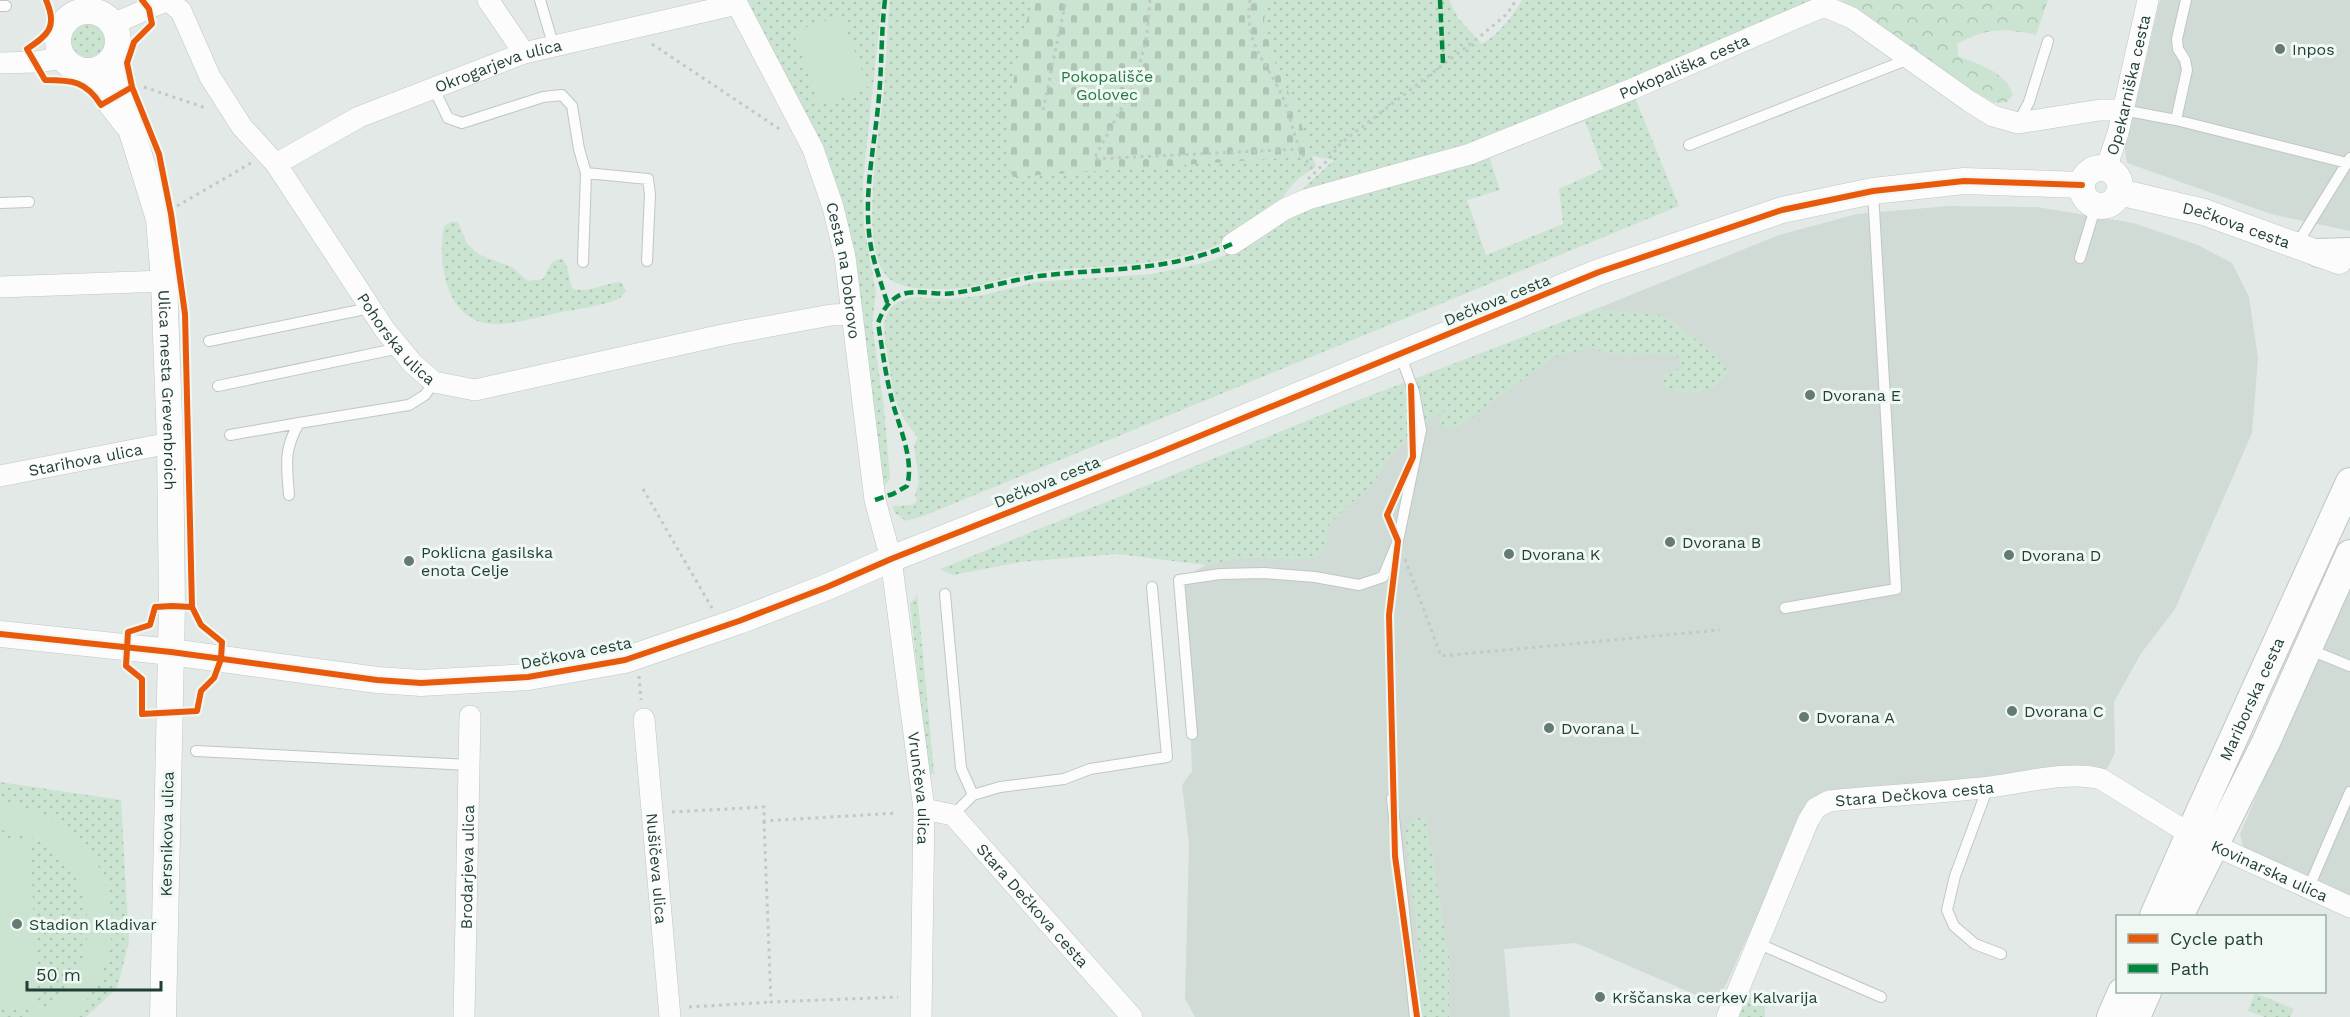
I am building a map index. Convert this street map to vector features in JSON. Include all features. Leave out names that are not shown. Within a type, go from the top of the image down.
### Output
[{"type":"main road","points":[[2308,249],[2350,252]]},
{"type":"main road","name":"Mariborska cesta","points":[[2154,915],[2350,482]]},
{"type":"main road","name":"Mariborska cesta","points":[[2180,915],[2266,742],[2350,554]]},
{"type":"street","points":[[53,0],[62,24]]},
{"type":"street","points":[[113,24],[167,0]]},
{"type":"street","name":"Pohorska ulica","points":[[167,0],[181,11],[210,77],[266,162],[400,348],[413,364],[434,382],[475,390],[727,334],[831,315],[852,314]]},
{"type":"street","points":[[488,0],[524,53]]},
{"type":"street","name":"Opekarniška cesta","points":[[2106,169],[2123,110],[2148,0]]},
{"type":"street","name":"Okrogarjeva ulica","points":[[266,162],[359,117],[524,53],[736,2]]},
{"type":"street","name":"Cesta na Dobrovo","points":[[736,2],[813,150],[833,207],[845,257],[875,500],[891,559]]},
{"type":"street","points":[[86,5],[107,17],[113,24],[118,43],[116,52],[132,132],[86,71],[69,65],[63,58],[57,41],[62,24],[86,5]]},
{"type":"street","name":"Pokopališka cesta","points":[[1232,244],[1285,209],[1308,199],[1470,154],[1632,89],[1824,6],[1852,18],[1993,116],[2018,123],[2100,110],[2123,110]]},
{"type":"street","points":[[86,71],[104,66],[116,52]]},
{"type":"street","points":[[0,63],[36,62],[63,58]]},
{"type":"street","name":"Ulica mesta Grevenbroich","points":[[132,132],[159,219],[164,281],[170,443],[171,652]]},
{"type":"street","points":[[2093,170],[2112,171],[2119,180],[2119,192],[2113,201],[2102,206],[2089,195],[2088,173],[2093,170]]},
{"type":"street","name":"Dečkova cesta","points":[[0,634],[171,652],[377,680],[421,683],[528,677],[625,660],[739,621],[827,587],[891,559],[1621,265],[1782,210],[1873,191],[1964,181],[2089,195]]},
{"type":"street","name":"Dečkova cesta","points":[[2119,192],[2204,212],[2350,266]]},
{"type":"street","points":[[0,287],[164,281]]},
{"type":"street","name":"Starihova ulica","points":[[0,476],[170,443]]},
{"type":"street","name":"Vrunčeva ulica","points":[[891,559],[924,809],[921,1017]]},
{"type":"street","name":"Kersnikova ulica","points":[[163,1017],[171,652]]},
{"type":"street","name":"Brodarjeva ulica","points":[[464,1017],[470,716]]},
{"type":"street","name":"Nušičeva ulica","points":[[644,719],[670,1013]]},
{"type":"street","name":"Stara Dečkova cesta","points":[[1727,1017],[1808,820],[1816,808],[1828,801],[2092,776],[2101,778],[2190,834]]},
{"type":"street","points":[[924,809],[952,815]]},
{"type":"street","name":"Stara Dečkova cesta","points":[[952,815],[1132,1017]]},
{"type":"street","name":"Kovinarska ulica","points":[[2190,834],[2350,907]]},
{"type":"lane","points":[[540,0],[553,45]]},
{"type":"lane","points":[[2176,120],[2187,70],[2185,60],[2178,49],[2177,39],[2186,0]]},
{"type":"lane","points":[[2018,123],[2029,102],[2048,41]]},
{"type":"lane","points":[[1689,146],[1909,59]]},
{"type":"lane","points":[[433,87],[448,118],[462,123],[543,97],[562,95],[572,106],[579,149],[586,173],[583,262]]},
{"type":"lane","points":[[2123,110],[2349,160],[2308,249]]},
{"type":"lane","points":[[586,173],[648,179],[650,194],[647,261]]},
{"type":"lane","points":[[1785,608],[1896,589],[1873,191]]},
{"type":"lane","points":[[2080,258],[2089,195]]},
{"type":"lane","points":[[0,203],[29,202]]},
{"type":"lane","points":[[208,341],[370,308]]},
{"type":"lane","points":[[218,386],[400,348]]},
{"type":"lane","points":[[1192,734],[1179,580],[1220,573],[1264,573],[1315,577],[1359,585],[1383,577],[1398,541],[1421,430],[1414,392],[1400,354]]},
{"type":"lane","points":[[230,435],[409,405],[425,394],[434,382]]},
{"type":"lane","points":[[289,495],[287,451],[290,439],[299,423]]},
{"type":"lane","points":[[952,815],[973,795],[1000,787],[1064,779],[1090,769],[1167,757],[1152,587]]},
{"type":"lane","points":[[945,594],[961,768],[973,795]]},
{"type":"lane","points":[[2308,648],[2350,666]]},
{"type":"lane","points":[[196,751],[469,765]]},
{"type":"lane","points":[[1988,787],[1954,876],[1947,910],[1954,926],[1975,944],[2001,954]]},
{"type":"lane","points":[[2309,887],[2350,792]]},
{"type":"lane","points":[[1393,803],[1415,1017]]},
{"type":"lane","points":[[1757,943],[1881,997]]},
{"type":"path","points":[[1043,110],[1066,0]]},
{"type":"path","points":[[1150,0],[1147,35],[1135,83],[1094,159],[1300,149]]},
{"type":"path","points":[[1250,0],[1248,11],[1252,39],[1283,97],[1300,149],[1314,173]]},
{"type":"path","points":[[1285,209],[1296,191],[1328,160],[1341,143],[1483,34],[1507,14],[1516,0]]},
{"type":"path","points":[[648,42],[786,133]]},
{"type":"path","points":[[142,86],[215,111]]},
{"type":"path","points":[[170,210],[266,162]]},
{"type":"path","points":[[643,489],[712,608]]},
{"type":"path","points":[[1398,541],[1441,656],[1720,630]]},
{"type":"path","points":[[1393,583],[1389,615],[1393,803]]},
{"type":"path","points":[[636,656],[644,719]]},
{"type":"path","points":[[652,813],[764,807],[771,1002]]},
{"type":"path","points":[[764,822],[897,813]]},
{"type":"path","points":[[670,1013],[771,1002],[898,997]]},
{"type":"shaded area","points":[[2160,0],[2350,0],[2350,231],[2271,214],[2127,163],[2125,148]]},
{"type":"shaded area","points":[[1949,206],[2037,207],[2133,223],[2198,245],[2232,263],[2249,297],[2258,358],[2252,433],[2175,609],[2140,655],[2114,702],[2115,753],[2107,769],[1823,795],[1805,811],[1717,1004],[1576,943],[1504,949],[1510,1017],[1195,1017],[1185,999],[1189,845],[1182,785],[1192,771],[1179,580],[1206,565],[1341,407],[1596,309],[1779,235],[1857,214]]},
{"type":"shaded area","points":[[2350,578],[2350,899],[2243,847],[2240,834]]},
{"type":"green space","points":[[748,0],[882,0],[863,181],[864,227],[876,292],[872,324],[884,408],[890,479],[884,486],[882,485],[861,312],[764,36]]},
{"type":"green space","points":[[890,0],[1033,0],[1020,45],[1297,110],[1276,67],[1264,20],[1268,0],[1449,0],[1458,18],[1482,44],[1505,24],[1522,0],[1817,0],[1633,93],[1679,206],[926,515],[906,521],[894,512],[893,506],[912,505],[917,501],[915,495],[919,482],[914,445],[918,438],[904,419],[894,396],[884,324],[891,307],[913,297],[951,299],[984,295],[1036,282],[1152,274],[1208,262],[1235,251],[1334,160],[1312,156],[1316,166],[1296,181],[1277,205],[1263,217],[1226,241],[1181,257],[1134,264],[1038,272],[949,289],[924,289],[897,284],[885,274],[877,257],[872,208]],"holes":[[[1585,121],[1603,169],[1559,189],[1563,224],[1486,255],[1467,200],[1500,190],[1489,156]]]},
{"type":"green space","name":"Pokopališče Golovec","points":[[1033,0],[1268,0],[1264,20],[1276,67],[1297,110],[1311,156],[1013,177],[1006,161],[1008,108],[1024,29]]},
{"type":"green space","points":[[1841,0],[2048,0],[2036,35],[1996,30],[1978,34],[1957,44],[1958,56],[1998,74],[2009,87],[2013,95],[2007,102],[1994,103],[1955,82],[1871,24]]},
{"type":"green space","points":[[841,15],[868,87],[820,105],[793,32]]},
{"type":"green space","points":[[88,23],[100,28],[105,40],[100,52],[88,57],[76,52],[71,40],[76,28]]},
{"type":"green space","points":[[451,222],[458,222],[467,244],[480,255],[512,267],[528,281],[543,279],[555,260],[563,259],[573,289],[585,290],[621,282],[626,291],[620,298],[609,302],[518,322],[493,324],[477,321],[455,302],[444,273],[442,241],[444,226]]},
{"type":"green space","points":[[1596,309],[1665,316],[1716,355],[1728,372],[1723,379],[1709,389],[1683,392],[1666,388],[1664,382],[1665,375],[1682,367],[1677,356],[1667,354],[1617,355],[1589,348],[1552,358],[1454,428],[1445,428],[1439,423],[1445,408],[1423,424],[1389,458],[1368,491],[1348,505],[1328,526],[1326,544],[1320,556],[1307,559],[1240,558],[1206,565],[1117,554],[1020,562],[953,575],[940,569],[1341,407]]},
{"type":"green space","points":[[917,593],[934,772],[936,773],[931,774],[928,771],[910,603],[916,598]]},
{"type":"green space","points":[[0,782],[121,800],[129,942],[117,988],[86,1017],[0,1017]]},
{"type":"green space","points":[[0,804],[38,812],[68,829],[91,855],[106,885],[112,919],[109,953],[96,987],[72,1017],[21,1017],[53,1001],[75,977],[86,947],[87,915],[79,884],[61,858],[35,839],[0,830]]},
{"type":"green space","points":[[1419,818],[1426,819],[1449,955],[1449,1017],[1420,1017],[1420,957],[1405,833],[1410,822]]},
{"type":"green space","name":"Stadion Kladivar","points":[[31,840],[36,1006],[0,1007],[0,841]]},
{"type":"green space","points":[[1758,993],[1765,1003],[1765,1017],[1735,1017],[1746,994]]},
{"type":"green space","points":[[2255,993],[2294,1009],[2290,1017],[2265,1017],[2248,1011]]},
{"type":"marked path","points":[[885,0],[879,96],[868,209],[871,247],[888,305]]},
{"type":"marked path","points":[[1440,0],[1443,63]]},
{"type":"marked path","points":[[875,500],[907,486],[909,475],[907,452],[889,387],[878,323],[886,307],[896,297],[913,292],[954,293],[1039,276],[1137,268],[1185,260],[1232,244]]},
{"type":"cycle path","points":[[46,0],[51,24],[41,39],[27,49],[45,80],[78,84],[90,91],[101,105],[132,87],[127,63],[134,42],[152,24],[149,9],[142,0]]},
{"type":"cycle path","points":[[132,87],[159,154],[171,214],[185,314],[192,607]]},
{"type":"cycle path","points":[[0,634],[171,652],[377,680],[421,683],[528,677],[625,660],[739,621],[827,587],[1599,272],[1782,210],[1873,191],[1964,181],[2082,185]]},
{"type":"cycle path","points":[[1411,386],[1413,457],[1387,515],[1398,541],[1389,615],[1395,856],[1417,1017]]},
{"type":"cycle path","points":[[172,606],[192,607],[201,625],[222,642],[221,659],[214,678],[201,691],[197,711],[142,714],[142,679],[126,666],[128,632],[150,625],[155,607],[172,606]]},
{"type":"place","name":"Inpos","points":[[2280,49]]},
{"type":"place","name":"Dvorana E","points":[[1810,395]]},
{"type":"place","name":"Dvorana B","points":[[1670,542]]},
{"type":"place","name":"Dvorana K","points":[[1509,554]]},
{"type":"place","name":"Dvorana D","points":[[2009,555]]},
{"type":"place","name":"Poklicna gasilska enota Celje","points":[[409,561]]},
{"type":"place","name":"Dvorana C","points":[[2012,711]]},
{"type":"place","name":"Dvorana A","points":[[1804,717]]},
{"type":"place","name":"Dvorana L","points":[[1549,728]]},
{"type":"place","name":"Stadion Kladivar","points":[[17,924]]},
{"type":"place","name":"Krščanska cerkev Kalvarija","points":[[1600,997]]}]
